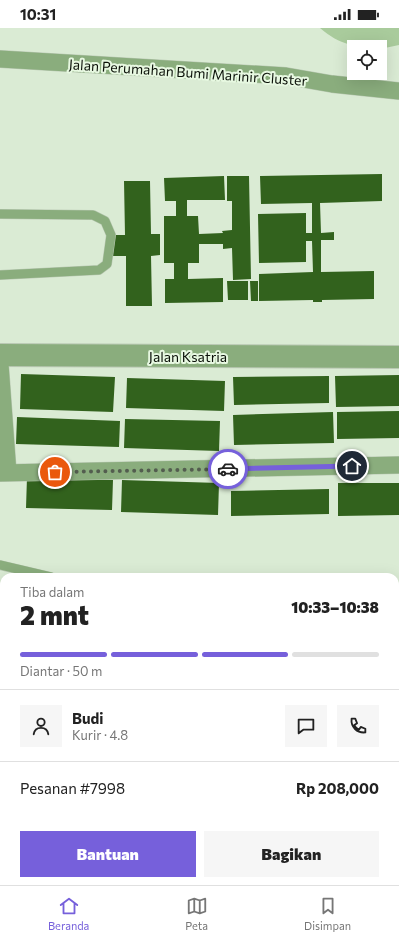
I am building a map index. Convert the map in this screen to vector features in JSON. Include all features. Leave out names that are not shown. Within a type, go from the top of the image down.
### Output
[{"type":"street","name":"Jalan Perumahan Bumi Marinir Cluster","points":[[0,59],[286,76],[332,84],[399,91]]},
{"type":"street","name":"Jalan Ksatria","points":[[0,355],[399,357]]},
{"type":"street","points":[[0,364],[4,473],[399,465]]},
{"type":"lane","points":[[0,214],[94,215],[105,221],[111,235],[107,264],[99,270],[0,275]]},
{"type":"lane","points":[[0,565],[34,573]]},
{"type":"green space","points":[[320,28],[399,28],[399,45],[387,48],[387,40],[347,40],[347,44],[327,34]]},
{"type":"building","points":[[382,174],[382,201],[320,203],[321,233],[334,232],[334,240],[321,240],[321,272],[374,271],[374,299],[322,300],[322,302],[313,302],[313,300],[259,301],[259,274],[313,272],[312,241],[306,241],[306,262],[259,263],[258,214],[306,213],[306,233],[312,233],[312,203],[261,204],[260,176]]},
{"type":"building","points":[[224,176],[225,200],[187,200],[187,216],[198,216],[199,234],[223,233],[222,231],[232,230],[232,201],[227,201],[227,176],[249,176],[251,279],[233,280],[232,248],[223,249],[223,244],[199,244],[199,263],[188,263],[188,279],[223,278],[223,302],[165,303],[165,279],[174,279],[174,263],[164,263],[164,216],[176,216],[176,201],[165,201],[164,178]]},
{"type":"building","points":[[124,181],[150,181],[151,234],[160,234],[160,255],[151,256],[152,306],[126,306],[126,256],[113,256],[112,235],[125,235]]},
{"type":"building","points":[[227,281],[248,281],[248,300],[228,300]]},
{"type":"building","points":[[250,281],[258,281],[258,301],[251,301]]},
{"type":"building","points":[[21,374],[115,377],[113,412],[20,409]]},
{"type":"building","points":[[399,375],[399,406],[336,407],[335,376]]},
{"type":"building","points":[[329,376],[329,403],[234,405],[233,377]]},
{"type":"building","points":[[127,378],[225,381],[224,411],[126,408]]},
{"type":"building","points":[[399,411],[399,438],[337,439],[337,412]]},
{"type":"building","points":[[333,412],[334,443],[234,445],[233,415]]},
{"type":"building","points":[[17,417],[120,421],[119,447],[16,444]]},
{"type":"building","points":[[125,419],[220,421],[219,451],[124,448]]},
{"type":"building","points":[[27,477],[113,480],[112,510],[26,508]]},
{"type":"building","points":[[122,480],[219,483],[218,515],[121,512]]},
{"type":"building","points":[[338,483],[399,483],[399,515],[338,516]]},
{"type":"building","points":[[329,489],[329,514],[231,516],[231,491]]},
{"type":"way so far","points":[[55,472],[228,469]]},
{"type":"route","points":[[228,469],[352,466]]}]
